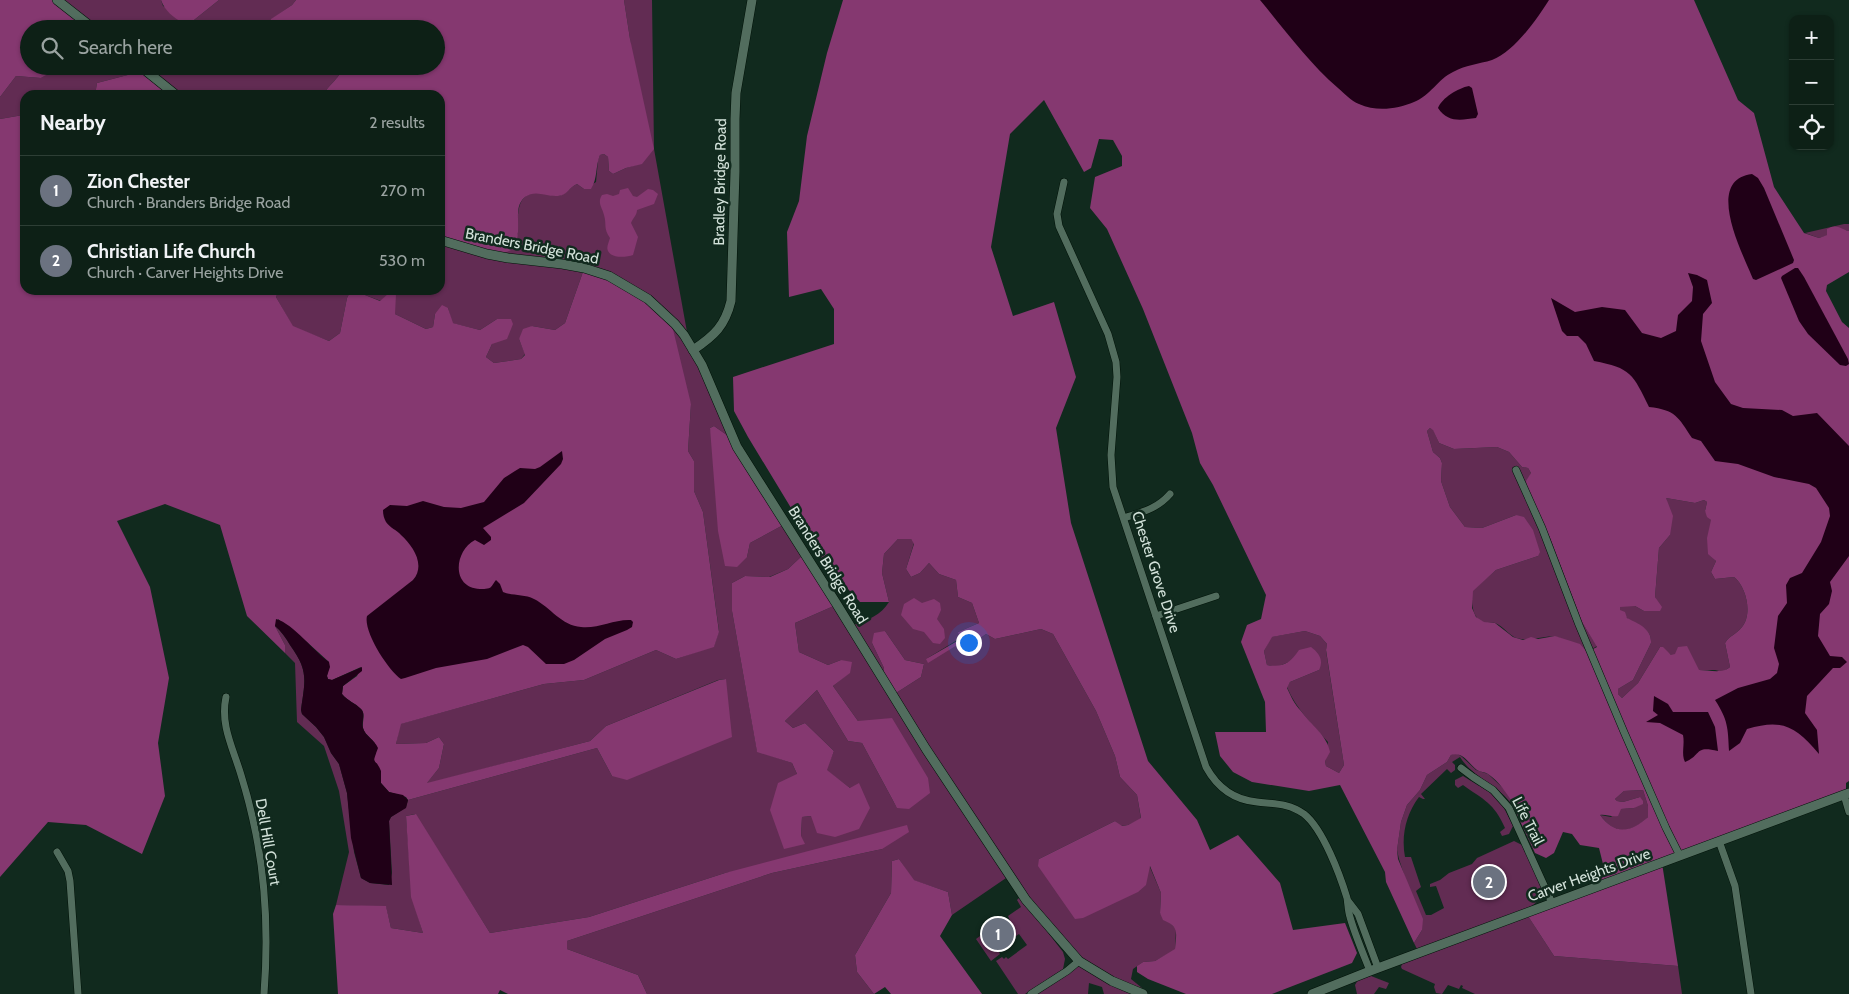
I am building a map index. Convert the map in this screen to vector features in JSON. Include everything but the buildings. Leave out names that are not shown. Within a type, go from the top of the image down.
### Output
[{"type":"street","points":[[57,0],[83,20]]},
{"type":"street","name":"Bradley Bridge Road","points":[[693,350],[720,328],[727,316],[731,301],[736,93],[752,0]]},
{"type":"street","points":[[151,75],[170,90]]},
{"type":"street","name":"Chester Grove Drive","points":[[1064,182],[1057,214],[1059,226],[1108,334],[1116,362],[1117,377],[1111,469],[1114,487],[1206,767],[1221,788],[1233,796],[1291,807],[1302,813],[1312,822],[1325,842],[1347,898],[1350,916],[1374,969]]},
{"type":"street","name":"Branders Bridge Road","points":[[445,241],[487,254],[584,268],[609,276],[637,291],[663,311],[680,330],[702,365],[737,447],[926,749],[1026,900],[1079,961],[1112,981],[1143,994]]},
{"type":"street","points":[[1516,470],[1542,528],[1579,625],[1624,732],[1680,856]]},
{"type":"street","points":[[1124,518],[1154,508],[1170,494]]},
{"type":"street","points":[[1156,616],[1216,596]]},
{"type":"street","name":"Dell Hill Court","points":[[226,697],[224,709],[225,727],[243,783],[256,835],[261,866],[265,935],[264,994]]},
{"type":"street","name":"Life Trail","points":[[1461,768],[1493,790],[1509,808],[1552,903]]},
{"type":"street","points":[[1846,794],[1849,812]]},
{"type":"street","name":"Carver Heights Drive","points":[[1312,994],[1374,969],[1846,794]]},
{"type":"street","points":[[1719,841],[1735,886],[1751,994]]},
{"type":"street","points":[[57,852],[68,871],[70,881],[78,994]]},
{"type":"street","points":[[1032,994],[1079,961]]},
{"type":"shaded area","points":[[0,0],[54,0],[80,20],[20,20],[20,75],[46,75],[41,78],[16,76],[0,97]]},
{"type":"shaded area","points":[[57,0],[161,0],[163,6],[194,20],[83,20]]},
{"type":"shaded area","points":[[161,0],[219,0],[194,20],[179,20],[165,7]]},
{"type":"shaded area","points":[[219,0],[296,0],[272,19],[194,20]]},
{"type":"shaded area","points":[[296,0],[624,0],[630,39],[654,149],[642,164],[613,174],[609,171],[608,157],[604,154],[600,155],[595,181],[591,189],[584,189],[577,184],[561,196],[537,193],[525,197],[521,202],[518,212],[516,242],[510,251],[502,253],[480,252],[445,242],[445,90],[327,90],[339,75],[445,75],[445,20],[271,20]]},
{"type":"shaded area","points":[[624,0],[652,0],[654,149],[689,343],[731,438],[714,426],[710,428],[747,557],[750,543],[785,524],[804,554],[788,569],[769,577],[745,576],[732,583],[732,611],[757,751],[792,763],[797,774],[801,836],[802,817],[811,816],[850,788],[826,770],[834,751],[805,723],[793,728],[785,721],[817,690],[848,741],[862,743],[897,808],[858,721],[833,686],[849,673],[841,660],[828,665],[799,652],[795,623],[836,605],[1009,876],[952,915],[948,892],[913,880],[899,859],[892,861],[891,893],[855,955],[857,972],[874,994],[647,994],[638,975],[567,949],[567,941],[772,873],[882,849],[725,873],[589,917],[490,933],[415,814],[406,816],[412,897],[423,933],[391,928],[386,907],[336,905],[349,852],[339,791],[324,746],[297,722],[295,663],[285,653],[285,645],[275,626],[296,654],[303,669],[302,714],[324,737],[331,753],[339,764],[347,793],[354,852],[361,878],[370,883],[389,885],[392,873],[389,821],[391,817],[406,807],[408,800],[597,748],[612,776],[726,679],[718,680],[606,726],[590,741],[426,784],[439,768],[444,744],[439,737],[426,743],[396,744],[400,724],[544,684],[584,680],[656,650],[676,659],[714,646],[719,631],[703,512],[694,491],[694,461],[688,451],[691,404],[609,276],[487,254],[518,234],[520,204],[527,195],[542,193],[560,196],[577,184],[584,189],[596,182],[600,155],[604,154],[608,157],[609,171],[613,174],[642,163],[630,39]]},
{"type":"shaded area","points":[[843,0],[1694,0],[1738,100],[1754,113],[1774,187],[1804,233],[1819,238],[1827,235],[1827,229],[1833,226],[1849,231],[1849,272],[1827,285],[1826,291],[1842,322],[1849,328],[1849,781],[1846,783],[1846,790],[1601,882],[1596,874],[1603,864],[1599,848],[1580,845],[1572,834],[1563,832],[1554,853],[1546,858],[1535,853],[1514,805],[1506,792],[1492,777],[1477,770],[1462,756],[1451,755],[1447,762],[1427,775],[1420,790],[1407,805],[1401,822],[1397,850],[1398,859],[1423,919],[1422,930],[1414,943],[1386,882],[1385,872],[1340,785],[1309,791],[1252,782],[1233,772],[1220,756],[1215,732],[1266,732],[1265,702],[1241,642],[1247,625],[1261,619],[1266,595],[1213,485],[1200,463],[1192,433],[1143,309],[1107,229],[1090,208],[1095,177],[1122,166],[1122,156],[1113,140],[1099,139],[1091,168],[1084,172],[1044,100],[1010,134],[991,247],[1013,316],[1054,302],[1076,377],[1056,428],[1071,523],[1148,761],[1197,820],[1210,850],[1238,835],[1280,883],[1293,930],[1345,923],[1357,953],[1352,963],[1272,994],[1186,994],[1148,979],[1137,972],[1137,966],[1143,962],[1155,961],[1175,949],[1176,931],[1172,925],[1163,920],[1160,913],[1161,893],[1150,866],[1146,885],[1138,892],[1083,918],[1075,919],[1038,866],[1039,859],[1115,821],[1122,826],[1141,818],[1137,795],[1120,777],[1115,756],[1096,711],[1053,634],[1041,629],[995,639],[986,634],[972,644],[962,642],[928,663],[926,659],[959,640],[958,632],[979,623],[972,603],[958,597],[956,580],[939,574],[929,563],[920,573],[911,577],[906,569],[914,544],[911,539],[898,539],[884,554],[882,573],[889,602],[860,602],[825,564],[734,411],[733,377],[834,344],[834,309],[821,289],[789,297],[787,232],[799,201],[807,136],[827,53]],"holes":[[[1430,428],[1433,430],[1439,443],[1454,449],[1497,447],[1509,452],[1522,467],[1528,468],[1531,473],[1526,481],[1527,488],[1550,538],[1582,622],[1597,647],[1587,652],[1580,644],[1555,636],[1538,639],[1531,637],[1523,640],[1513,637],[1495,623],[1484,622],[1476,617],[1472,608],[1473,591],[1496,570],[1538,556],[1540,552],[1533,530],[1524,517],[1516,515],[1482,528],[1465,527],[1450,507],[1441,481],[1442,463],[1440,458],[1433,452],[1427,431]],[[1666,498],[1695,503],[1704,500],[1707,502],[1705,511],[1707,517],[1711,520],[1707,538],[1708,554],[1716,561],[1711,572],[1715,579],[1734,577],[1738,581],[1747,600],[1747,615],[1740,629],[1725,643],[1730,667],[1727,669],[1720,671],[1699,670],[1687,646],[1678,647],[1675,654],[1671,655],[1663,647],[1660,647],[1638,683],[1622,698],[1618,694],[1618,689],[1633,680],[1651,643],[1651,638],[1640,625],[1627,618],[1625,612],[1620,610],[1620,607],[1635,606],[1644,611],[1660,611],[1662,607],[1655,597],[1659,548],[1670,535],[1673,516]],[[1305,631],[1320,636],[1327,644],[1326,650],[1344,765],[1339,773],[1326,766],[1325,761],[1330,752],[1326,740],[1296,706],[1287,688],[1290,682],[1319,670],[1320,657],[1311,647],[1299,650],[1286,664],[1277,666],[1267,665],[1264,651],[1272,637]],[[1643,790],[1648,806],[1648,817],[1629,829],[1617,829],[1600,815],[1618,816],[1621,809],[1634,808],[1643,804],[1640,797],[1623,802],[1617,801],[1615,799],[1624,791]]]},
{"type":"shaded area","points":[[1260,0],[1549,0],[1517,43],[1500,56],[1453,72],[1425,96],[1414,102],[1394,108],[1380,109],[1356,103],[1350,99],[1307,57]]},
{"type":"shaded area","points":[[45,75],[128,75],[97,83],[96,90],[20,90],[20,116],[0,119],[0,97],[16,76],[41,78]]},
{"type":"shaded area","points":[[128,75],[148,75],[168,90],[96,90],[97,83]]},
{"type":"shaded area","points":[[151,75],[339,75],[327,90],[170,90]]},
{"type":"shaded area","points":[[1469,86],[1472,88],[1478,114],[1476,118],[1455,119],[1442,113],[1438,108],[1447,97],[1455,91]]},
{"type":"shaded area","points":[[20,116],[20,295],[277,295],[276,297],[293,326],[329,341],[340,333],[348,295],[365,295],[380,301],[387,295],[396,295],[395,314],[426,329],[433,327],[435,314],[442,305],[448,308],[453,323],[480,330],[497,319],[511,319],[513,324],[507,339],[492,344],[486,357],[494,363],[521,359],[525,355],[519,339],[523,329],[532,326],[555,330],[565,323],[584,269],[619,281],[671,321],[691,404],[688,451],[694,461],[694,491],[703,512],[719,632],[714,647],[676,659],[656,650],[584,680],[544,684],[401,724],[396,744],[426,743],[439,737],[444,744],[439,768],[427,783],[590,741],[606,726],[719,680],[726,679],[732,737],[627,780],[612,776],[597,748],[408,800],[406,797],[389,792],[381,783],[381,775],[373,758],[376,753],[376,744],[364,731],[364,715],[359,707],[342,694],[343,686],[357,676],[361,667],[332,680],[328,679],[329,662],[278,619],[275,626],[285,645],[285,653],[247,616],[220,525],[165,504],[117,521],[150,587],[169,678],[158,743],[165,796],[142,854],[86,825],[48,822],[0,877],[0,119]]},
{"type":"shaded area","points":[[1752,174],[1758,178],[1764,188],[1794,260],[1793,263],[1756,280],[1753,279],[1742,254],[1728,204],[1730,190],[1738,179]]},
{"type":"shaded area","points":[[628,188],[633,196],[637,197],[648,189],[658,194],[654,204],[637,210],[631,223],[638,237],[633,255],[624,257],[610,254],[607,249],[610,238],[606,229],[600,200],[602,195],[613,196],[619,194],[620,190]]},
{"type":"shaded area","points":[[1849,224],[1849,231],[1844,230],[1819,238],[1805,233]]},
{"type":"shaded area","points":[[445,242],[584,269],[565,323],[555,330],[532,326],[519,339],[525,354],[521,359],[494,363],[486,357],[492,344],[497,319],[480,330],[452,323],[448,308],[435,314],[433,327],[426,329],[395,314],[389,295],[445,295]]},
{"type":"shaded area","points":[[1795,268],[1798,268],[1804,277],[1848,359],[1849,364],[1846,366],[1840,365],[1808,334],[1799,321],[1781,278]]},
{"type":"shaded area","points":[[1688,273],[1707,280],[1712,303],[1703,314],[1701,341],[1715,382],[1731,404],[1743,408],[1782,410],[1793,416],[1817,413],[1849,446],[1849,556],[1830,582],[1832,591],[1829,604],[1820,614],[1818,636],[1830,656],[1842,657],[1847,662],[1840,668],[1833,668],[1807,696],[1805,713],[1817,730],[1819,754],[1796,731],[1788,727],[1770,724],[1747,729],[1740,743],[1729,751],[1727,724],[1715,700],[1738,688],[1770,679],[1777,673],[1779,664],[1774,648],[1778,616],[1787,603],[1786,585],[1790,578],[1802,573],[1821,542],[1830,516],[1829,508],[1816,488],[1809,484],[1774,477],[1738,464],[1715,461],[1701,441],[1692,438],[1675,416],[1665,410],[1649,407],[1639,387],[1629,374],[1616,366],[1594,361],[1586,344],[1578,336],[1567,336],[1562,331],[1551,298],[1575,312],[1602,307],[1625,310],[1642,333],[1661,338],[1676,331],[1678,315],[1692,301],[1693,287]]},
{"type":"shaded area","points":[[277,295],[348,295],[340,333],[329,341],[293,327],[276,297]]},
{"type":"shaded area","points":[[365,295],[388,295],[381,301]]},
{"type":"shaded area","points":[[714,426],[731,438],[785,524],[750,543],[747,557],[737,567],[725,566],[718,531],[710,428]]},
{"type":"shaded area","points":[[1430,428],[1433,429],[1439,443],[1454,449],[1497,447],[1509,452],[1522,467],[1528,468],[1531,473],[1527,488],[1550,538],[1582,622],[1597,646],[1587,652],[1556,637],[1517,638],[1499,625],[1484,623],[1476,617],[1473,609],[1472,591],[1496,570],[1538,556],[1516,515],[1482,528],[1465,527],[1450,507],[1441,481],[1442,463],[1440,458],[1433,452],[1427,431]]},
{"type":"shaded area","points":[[562,451],[563,459],[561,464],[524,503],[483,528],[491,537],[491,540],[484,545],[475,540],[468,545],[460,560],[460,576],[471,587],[480,589],[490,588],[496,580],[503,592],[534,599],[562,620],[574,626],[594,627],[631,620],[633,622],[632,627],[605,639],[574,660],[564,664],[546,664],[528,647],[523,645],[487,659],[436,668],[401,679],[383,659],[378,650],[369,631],[367,616],[413,580],[417,574],[418,562],[410,545],[386,522],[383,510],[390,505],[407,506],[423,501],[444,507],[461,508],[484,502],[504,478],[520,468],[535,469],[540,467]]},
{"type":"shaded area","points":[[1666,498],[1695,503],[1704,500],[1707,502],[1705,511],[1711,520],[1711,555],[1716,561],[1711,572],[1715,579],[1734,577],[1738,581],[1747,600],[1747,615],[1742,627],[1725,643],[1730,667],[1723,672],[1698,670],[1660,647],[1638,683],[1622,698],[1618,694],[1618,689],[1633,680],[1651,643],[1651,638],[1644,628],[1628,619],[1619,610],[1620,606],[1635,606],[1644,611],[1660,611],[1655,597],[1659,548],[1670,535]]},
{"type":"shaded area","points":[[898,539],[911,539],[914,543],[906,569],[911,577],[920,573],[929,563],[939,574],[956,580],[958,597],[972,603],[979,623],[958,632],[959,639],[926,659],[962,642],[972,644],[986,634],[995,639],[1041,629],[1053,634],[1096,711],[1115,756],[1120,777],[1137,795],[1141,819],[1121,826],[1115,821],[1039,859],[1149,865],[1161,893],[1160,913],[1176,929],[1175,950],[1155,961],[1143,962],[1133,969],[1131,979],[1142,988],[1111,977],[1087,963],[1070,946],[1029,896],[969,811],[896,693],[921,677],[924,664],[905,660],[885,631],[872,643],[884,668],[883,673],[854,625],[878,614],[889,602],[882,573],[884,554]]},
{"type":"shaded area","points":[[804,554],[836,605],[795,623],[799,652],[828,665],[841,660],[852,662],[850,673],[833,686],[858,721],[892,718],[928,778],[930,793],[909,809],[897,808],[862,743],[848,741],[817,690],[785,721],[793,728],[805,723],[834,751],[827,770],[850,788],[859,783],[870,808],[859,829],[835,837],[817,833],[811,816],[802,817],[801,836],[805,844],[784,849],[770,810],[778,783],[797,774],[792,763],[757,752],[732,611],[732,583],[745,576],[770,577],[788,569]]},
{"type":"shaded area","points":[[914,598],[922,603],[934,599],[940,603],[941,610],[937,619],[944,629],[945,638],[940,644],[933,643],[924,632],[913,629],[901,615],[904,604]]},
{"type":"shaded area","points":[[276,619],[290,626],[329,662],[328,679],[332,680],[362,667],[362,671],[343,686],[342,694],[362,711],[364,731],[378,748],[374,760],[381,771],[381,783],[389,792],[403,795],[408,800],[406,808],[391,817],[389,821],[392,885],[370,883],[361,878],[351,838],[347,793],[339,764],[331,753],[324,737],[302,714],[303,669],[296,654],[275,626]]},
{"type":"shaded area","points":[[885,631],[905,660],[924,664],[921,677],[896,693],[883,673],[884,668],[872,643],[874,633]]},
{"type":"shaded area","points":[[1305,631],[1320,636],[1327,644],[1326,651],[1344,765],[1339,773],[1326,766],[1328,742],[1300,710],[1287,687],[1290,682],[1319,670],[1291,661],[1277,667],[1267,665],[1264,651],[1271,637]]},
{"type":"shaded area","points":[[1654,696],[1668,704],[1673,712],[1708,712],[1715,727],[1718,751],[1710,749],[1701,750],[1685,762],[1683,756],[1683,735],[1660,723],[1646,722],[1658,715],[1653,711]]},
{"type":"shaded area","points":[[1456,753],[1476,770],[1488,774],[1505,790],[1514,805],[1472,771],[1460,757],[1452,762],[1455,765],[1455,770],[1451,773],[1447,769],[1421,794],[1425,799],[1419,797],[1408,818],[1404,833],[1404,849],[1405,857],[1411,857],[1421,887],[1416,891],[1426,915],[1431,915],[1444,908],[1436,886],[1430,887],[1430,884],[1440,880],[1449,873],[1472,864],[1477,858],[1514,841],[1522,845],[1542,889],[1542,893],[1537,902],[1525,910],[1418,951],[1414,943],[1422,930],[1397,850],[1401,822],[1407,805],[1420,790],[1427,775],[1447,762],[1451,755]]},
{"type":"shaded area","points":[[1463,776],[1492,794],[1502,804],[1513,826],[1509,834],[1502,836],[1500,832],[1505,828],[1497,813],[1488,803],[1463,785],[1458,788],[1455,785],[1455,780]]},
{"type":"shaded area","points":[[1643,790],[1648,806],[1648,817],[1635,827],[1623,830],[1617,829],[1606,822],[1600,815],[1611,817],[1620,809],[1634,808],[1640,797],[1623,802],[1615,799],[1624,791]]},
{"type":"shaded area","points":[[416,814],[490,933],[589,917],[725,873],[907,825],[909,832],[882,849],[772,873],[567,941],[567,949],[638,975],[647,994],[508,994],[500,990],[498,994],[338,994],[333,914],[336,905],[386,906],[391,928],[423,933],[411,897],[406,816]]},
{"type":"shaded area","points":[[899,859],[914,880],[948,892],[952,915],[940,936],[982,994],[891,994],[885,987],[874,994],[857,972],[855,955],[891,893],[892,861]]},
{"type":"shaded area","points":[[1662,863],[1678,966],[1554,956],[1526,913]]},
{"type":"shaded area","points":[[1021,898],[1063,952],[1065,959],[1063,969],[1025,994],[1018,994],[996,961],[1002,957],[1008,959],[1027,945],[1019,934],[1013,938],[1011,935],[1013,934],[1007,926],[1011,923],[1008,916],[1021,907],[1017,900]]},
{"type":"shaded area","points":[[1528,916],[1554,956],[1678,966],[1682,994],[1475,994],[1462,988],[1463,986],[1461,985],[1459,989],[1448,985],[1442,994],[1436,993],[1435,984],[1401,967],[1402,964]]},
{"type":"shaded area","points":[[984,933],[988,937],[991,934],[1000,945],[998,946],[1001,950],[1000,954],[991,961],[976,939]]},
{"type":"shaded area","points":[[1079,961],[1142,994],[1104,994],[1102,987],[1089,983],[1088,994],[1032,994]]},
{"type":"shaded area","points":[[1371,976],[1389,983],[1386,989],[1379,987],[1374,994],[1357,994],[1355,985],[1358,980]]},
{"type":"place","name":"Christian Life Church","points":[[1489,882]]},
{"type":"place","name":"Zion Chester","points":[[998,934]]}]
